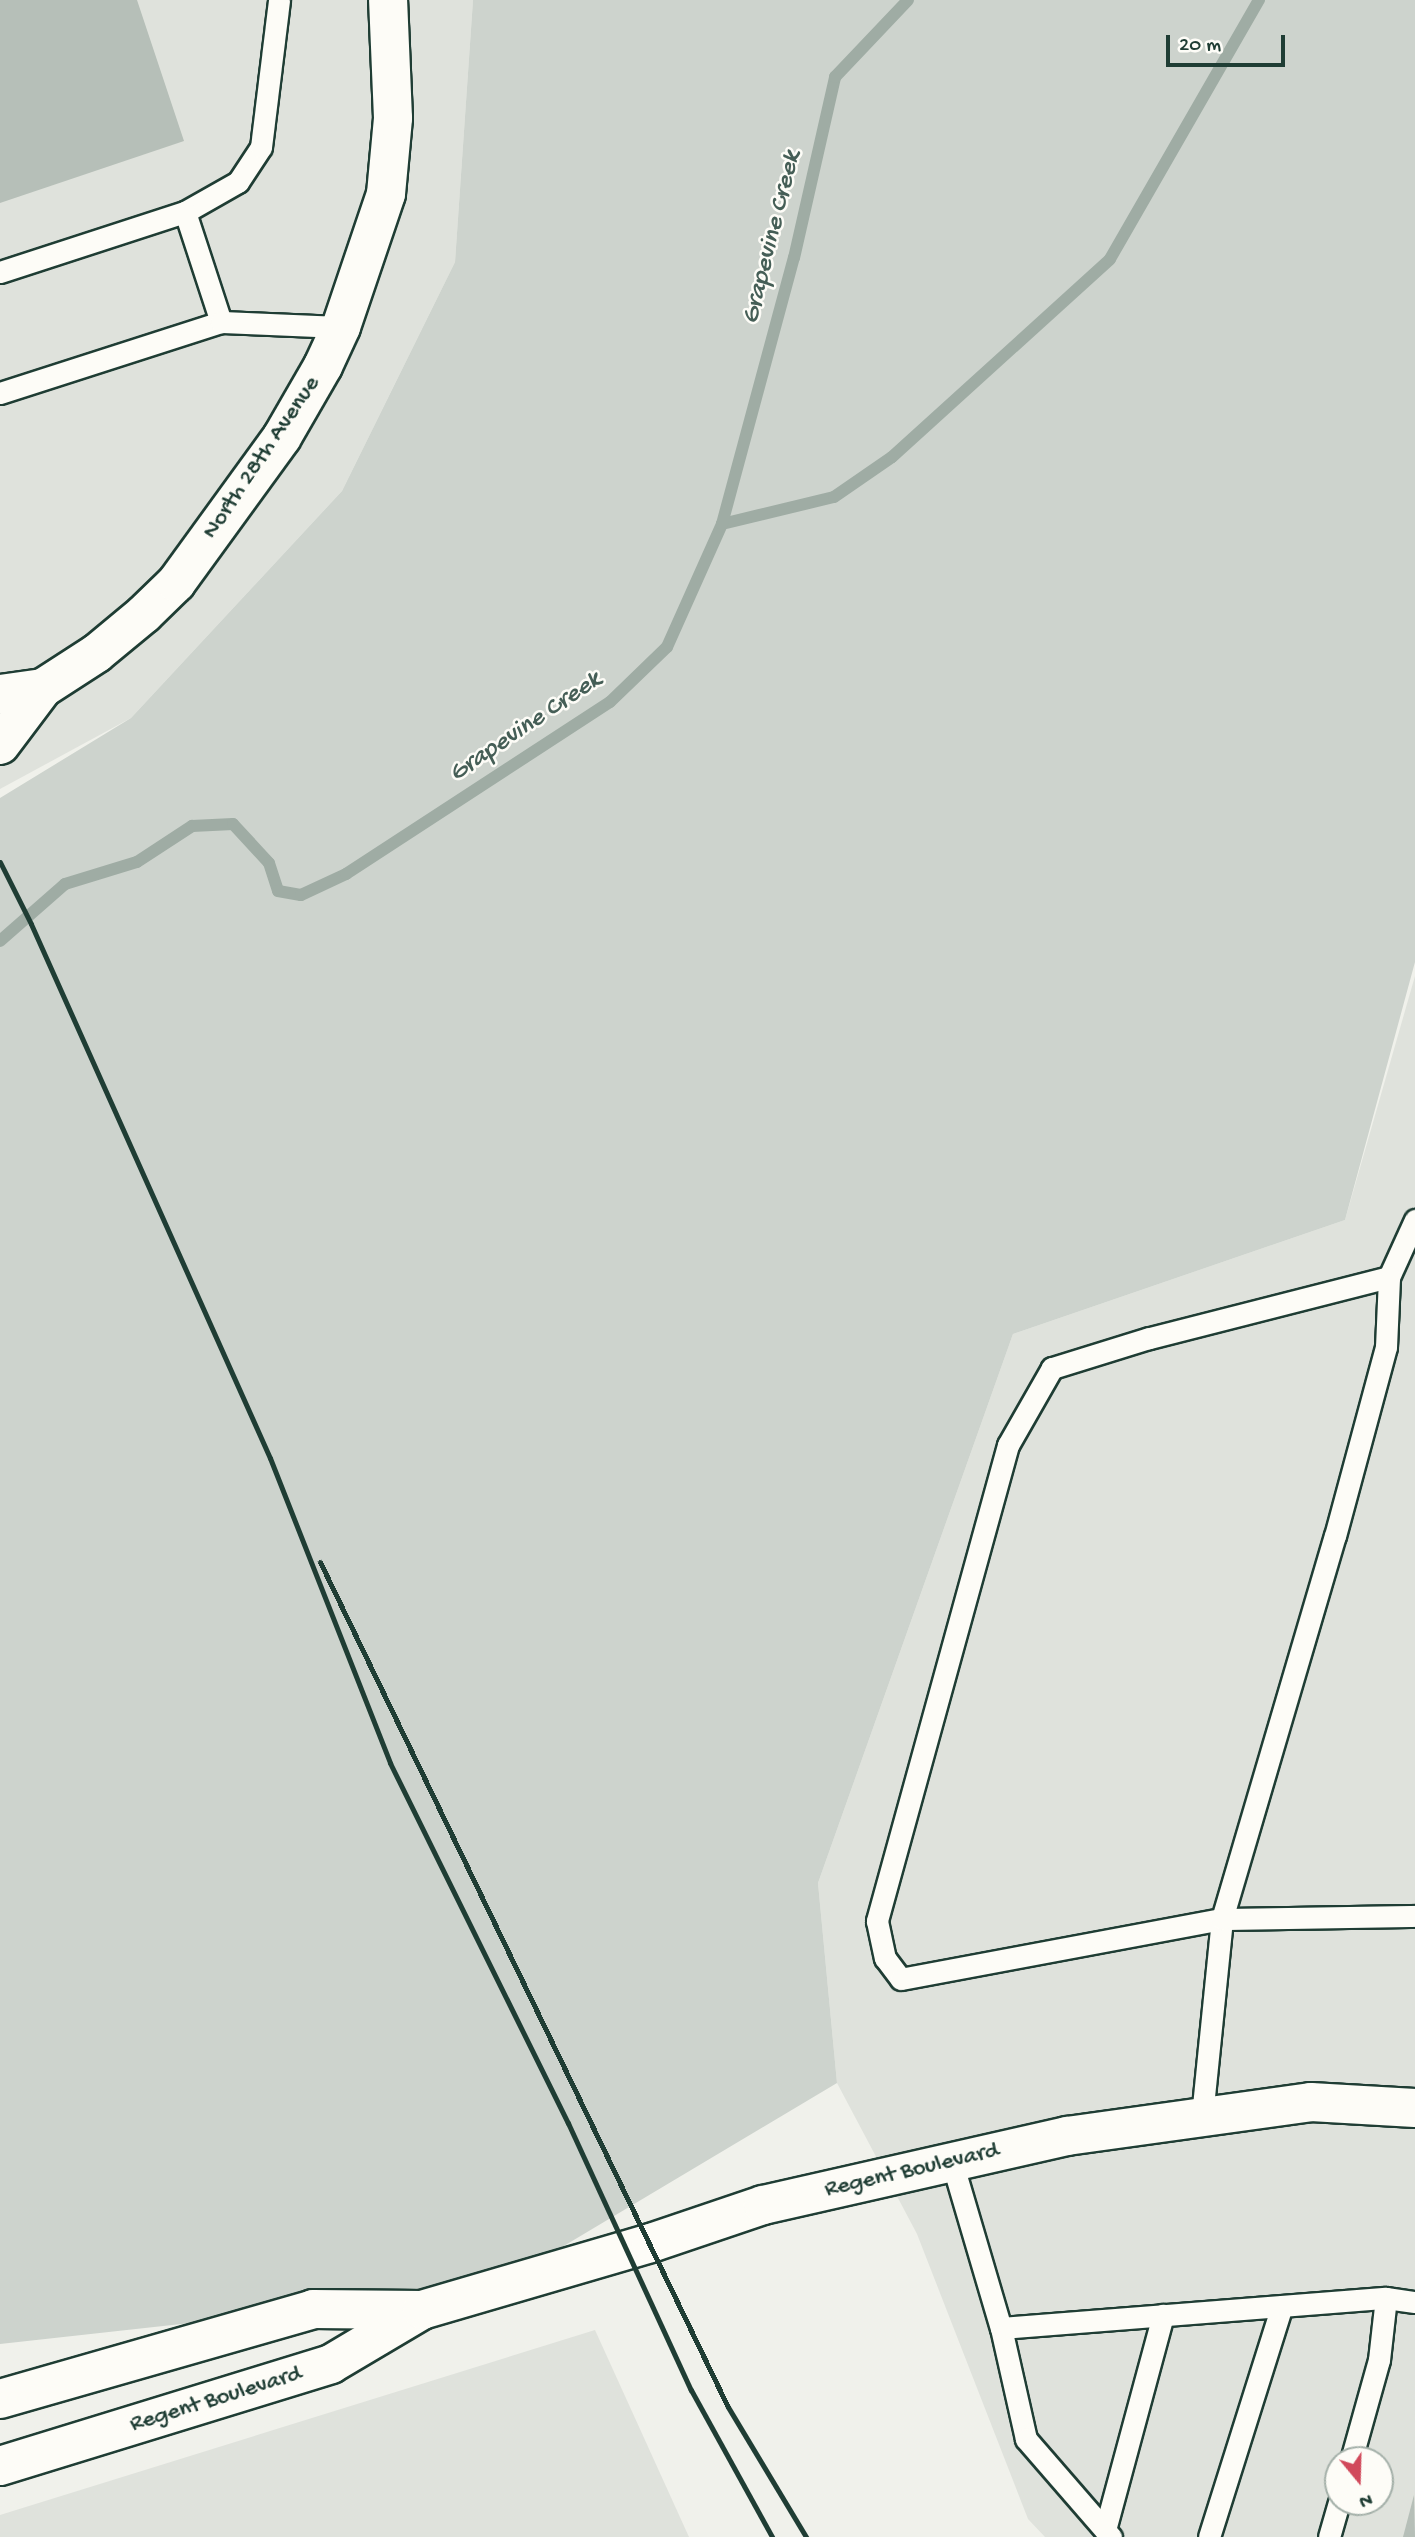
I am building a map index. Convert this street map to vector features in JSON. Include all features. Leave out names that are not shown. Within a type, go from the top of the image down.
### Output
[{"type":"street","name":"North 28th Avenue","points":[[44,688],[97,653],[176,583],[282,437],[323,366],[341,327],[386,194],[393,118],[388,0]]},
{"type":"street","points":[[0,694],[44,688]]},
{"type":"street","points":[[0,745],[44,688]]},
{"type":"street","name":"Regent Boulevard","points":[[0,2466],[331,2364],[422,2310],[650,2243],[763,2205],[1067,2136],[1311,2102],[1415,2108]]},
{"type":"street","name":"Regent Boulevard","points":[[0,2399],[313,2309],[422,2310]]},
{"type":"lane","points":[[0,272],[185,212],[238,182],[261,148],[279,0]]},
{"type":"lane","points":[[185,212],[221,322]]},
{"type":"lane","points":[[0,394],[221,322],[341,327]]},
{"type":"lane","points":[[1202,2116],[1222,1919],[1335,1536],[1386,1347],[1388,1277],[1415,1220]]},
{"type":"lane","points":[[1388,1277],[1149,1338],[1052,1368],[1008,1445],[877,1921],[885,1958],[901,1979],[1222,1919],[1415,1916]]},
{"type":"lane","points":[[952,2162],[1001,2328],[1026,2439],[1108,2534]]},
{"type":"lane","points":[[1001,2328],[1386,2298],[1415,2302]]},
{"type":"lane","points":[[1355,2446],[1379,2360],[1386,2298]]},
{"type":"lane","points":[[1209,2537],[1282,2306]]},
{"type":"lane","points":[[1108,2534],[1163,2315]]},
{"type":"lane","points":[[1329,2537],[1335,2516]]},
{"type":"shaded area","points":[[0,0],[473,0],[455,262],[342,491],[131,718],[0,789]]},
{"type":"shaded area","points":[[473,0],[1415,0],[1415,962],[1345,1220],[1013,1334],[818,1883],[837,2083],[490,2290],[0,2344],[0,798],[131,718],[342,491],[455,262]]},
{"type":"shaded area","points":[[1415,976],[1415,2537],[1045,2537],[1028,2519],[917,2234],[837,2083],[818,1883],[1013,1334],[1345,1220]]},
{"type":"shaded area","points":[[595,2330],[689,2537],[0,2537],[0,2515]]},
{"type":"building","points":[[0,0],[137,0],[184,141],[0,203]]},
{"type":"building","points":[[1414,2495],[1415,2537],[1403,2537]]},
{"type":"waterway","name":"Grapevine Creek","points":[[0,941],[65,884],[137,862],[192,826],[233,824],[269,863],[278,891],[301,895],[346,874],[610,702],[667,647],[722,524],[794,258],[835,77],[908,0]]},
{"type":"waterway","points":[[722,524],[834,497],[892,457],[1110,259],[1259,0]]},
{"type":"railway","points":[[0,862],[31,924],[270,1458],[390,1763],[568,2123],[691,2390],[772,2537]]},
{"type":"railway","points":[[320,1562],[728,2407],[806,2537]]}]
